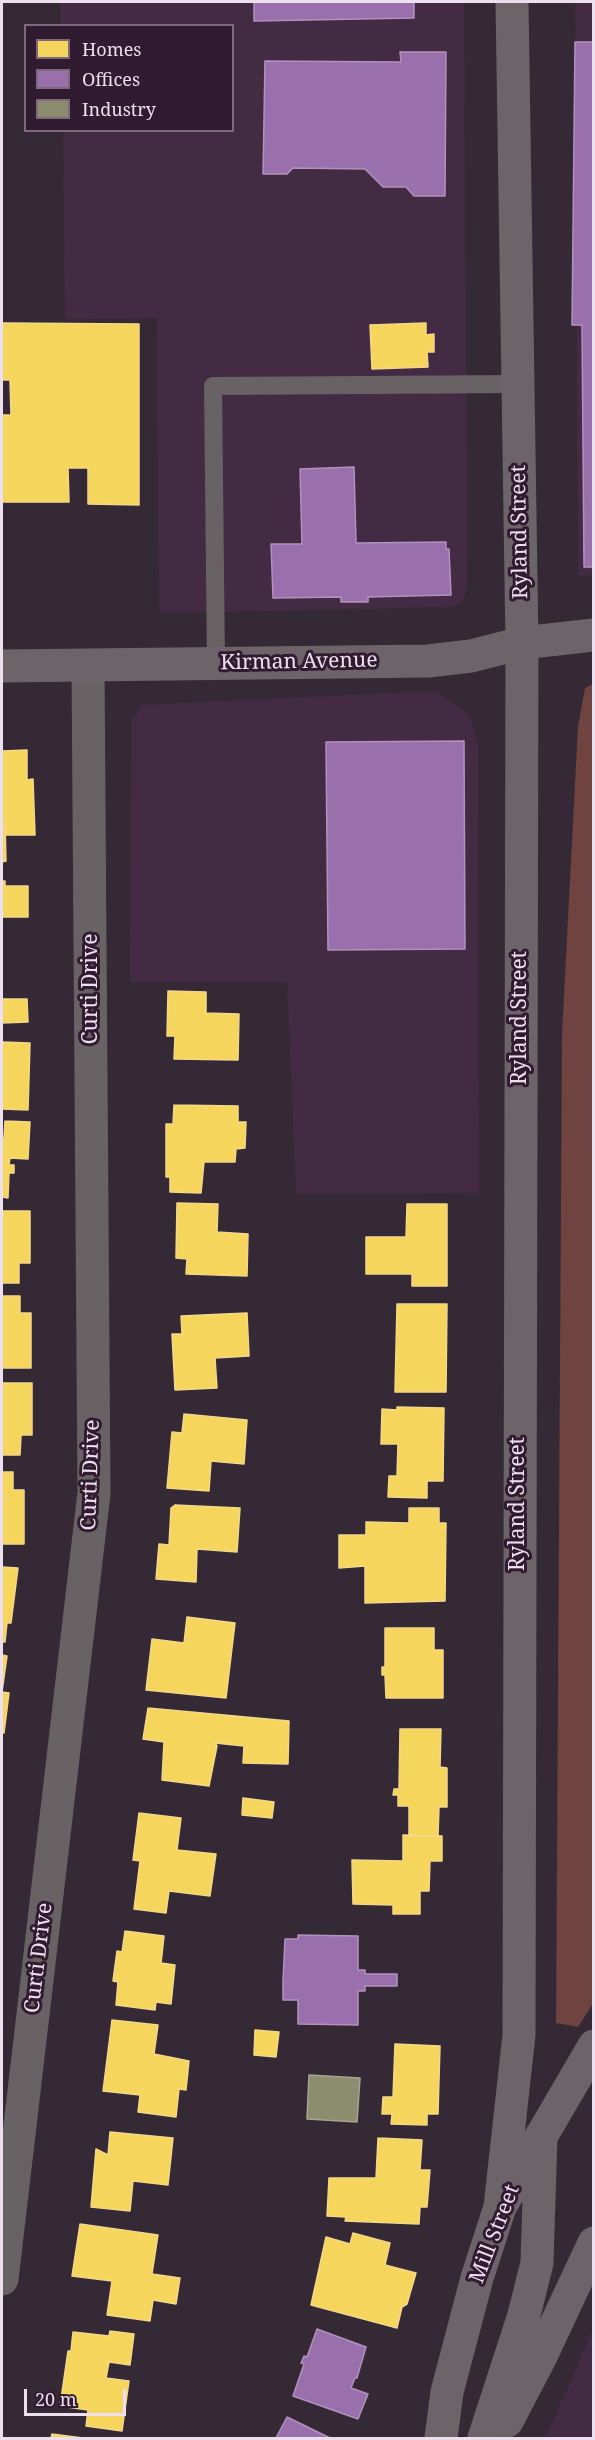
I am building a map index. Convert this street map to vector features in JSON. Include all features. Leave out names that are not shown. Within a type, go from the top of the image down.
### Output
[{"type":"main road","name":"Ryland Street","points":[[512,2],[522,643],[519,2035]]},
{"type":"main road","name":"Kirman Avenue","points":[[2,666],[428,660],[471,656],[522,643],[594,635]]},
{"type":"main road","points":[[484,2439],[524,2315],[537,2263],[541,2136],[530,2073],[519,2035]]},
{"type":"main road","points":[[500,2207],[519,2035]]},
{"type":"main road","name":"Mill Street","points":[[441,2439],[447,2392],[477,2277],[500,2207],[541,2136],[590,2066]]},
{"type":"main road","points":[[497,2439],[541,2355],[594,2243]]},
{"type":"street","name":"Curti Drive","points":[[2,2279],[4,2231],[94,1493],[88,666]]},
{"type":"lane","points":[[216,664],[213,386],[518,384]]},
{"type":"shaded area","points":[[61,2],[464,2],[467,582],[464,601],[453,607],[159,613],[157,318],[65,319],[63,132],[234,132],[234,24],[61,24]]},
{"type":"shaded area","points":[[575,2],[594,2],[593,576],[578,575]]},
{"type":"shaded area","points":[[593,684],[594,2002],[578,2027],[556,2023],[562,1034],[578,726],[585,688]]},
{"type":"shaded area","points":[[436,691],[470,716],[478,746],[479,1193],[296,1194],[287,982],[130,982],[131,722],[142,705]]},
{"type":"shaded area","points":[[593,2330],[593,2438],[544,2438],[549,2430]]},
{"type":"building: Homes","points":[[2,323],[139,324],[139,505],[88,504],[88,468],[68,468],[69,502],[2,502],[2,415],[11,415],[10,380],[2,380]]},
{"type":"building: Homes","points":[[426,323],[426,335],[434,334],[434,352],[427,352],[428,367],[372,369],[370,325]]},
{"type":"building: Homes","points":[[27,750],[27,780],[33,779],[35,835],[6,835],[5,823],[2,823],[2,751]]},
{"type":"building: Homes","points":[[2,823],[5,823],[6,861],[2,862]]},
{"type":"building: Homes","points":[[2,881],[5,881],[5,886],[28,886],[28,917],[2,917]]},
{"type":"building: Homes","points":[[168,991],[206,992],[206,1013],[239,1014],[238,1060],[174,1059],[175,1036],[167,1036]]},
{"type":"building: Homes","points":[[2,999],[27,999],[28,1022],[2,1023]]},
{"type":"building: Homes","points":[[2,1042],[30,1043],[28,1110],[2,1109]]},
{"type":"building: Homes","points":[[174,1105],[238,1106],[238,1122],[246,1122],[245,1148],[236,1149],[235,1162],[204,1162],[201,1193],[170,1192],[170,1177],[166,1177],[166,1124],[173,1124]]},
{"type":"building: Homes","points":[[5,1121],[30,1122],[28,1159],[10,1158],[9,1165],[14,1165],[14,1173],[9,1173],[8,1198],[2,1197],[2,1138],[4,1138]]},
{"type":"building: Homes","points":[[177,1203],[218,1204],[217,1232],[248,1234],[247,1276],[186,1274],[187,1259],[176,1258]]},
{"type":"building: Homes","points":[[407,1204],[447,1204],[447,1286],[412,1286],[412,1274],[366,1274],[366,1237],[406,1237]]},
{"type":"building: Homes","points":[[2,1211],[30,1211],[30,1263],[19,1263],[19,1283],[2,1283]]},
{"type":"building: Homes","points":[[2,1296],[20,1296],[20,1313],[31,1313],[31,1368],[2,1368]]},
{"type":"building: Homes","points":[[397,1304],[447,1304],[446,1392],[395,1392]]},
{"type":"building: Homes","points":[[247,1313],[249,1356],[215,1358],[217,1388],[175,1390],[172,1334],[182,1334],[181,1316]]},
{"type":"building: Homes","points":[[2,1383],[32,1383],[32,1435],[21,1435],[20,1455],[2,1455]]},
{"type":"building: Homes","points":[[397,1407],[444,1408],[443,1481],[427,1481],[427,1498],[388,1497],[389,1476],[397,1476],[398,1444],[381,1444],[382,1409],[397,1410]]},
{"type":"building: Homes","points":[[184,1414],[247,1420],[244,1464],[211,1461],[209,1491],[167,1488],[172,1432],[182,1433]]},
{"type":"building: Homes","points":[[2,1472],[13,1472],[13,1490],[24,1490],[24,1544],[2,1544]]},
{"type":"building: Homes","points":[[175,1505],[240,1508],[237,1552],[197,1549],[196,1582],[156,1579],[159,1544],[169,1545],[171,1508]]},
{"type":"building: Homes","points":[[409,1508],[439,1508],[439,1523],[446,1523],[445,1601],[365,1603],[365,1566],[339,1568],[339,1535],[366,1535],[366,1522],[409,1523]]},
{"type":"building: Homes","points":[[2,1567],[18,1568],[11,1623],[7,1623],[5,1642],[2,1642]]},
{"type":"building: Homes","points":[[187,1617],[235,1623],[226,1698],[146,1690],[152,1639],[184,1643]]},
{"type":"building: Homes","points":[[385,1628],[434,1628],[434,1650],[443,1650],[443,1698],[386,1698],[385,1675],[382,1675],[382,1667],[385,1667]]},
{"type":"building: Homes","points":[[2,1655],[7,1656],[2,1692]]},
{"type":"building: Homes","points":[[2,1692],[9,1693],[4,1733],[2,1733]]},
{"type":"building: Homes","points":[[148,1708],[289,1721],[288,1764],[243,1763],[244,1746],[215,1743],[217,1746],[209,1786],[162,1780],[164,1742],[143,1739]]},
{"type":"building: Homes","points":[[400,1729],[441,1729],[440,1767],[447,1768],[447,1807],[439,1807],[438,1836],[409,1836],[409,1806],[398,1806],[398,1795],[393,1795],[394,1789],[399,1789]]},
{"type":"building: Homes","points":[[243,1798],[274,1802],[272,1818],[242,1815]]},
{"type":"building: Homes","points":[[139,1813],[181,1818],[177,1850],[216,1854],[210,1896],[169,1891],[166,1913],[134,1909],[140,1861],[133,1860]]},
{"type":"building: Homes","points":[[403,1835],[442,1836],[442,1861],[430,1861],[429,1891],[420,1891],[420,1914],[393,1914],[393,1905],[353,1904],[352,1860],[403,1861]]},
{"type":"building: Homes","points":[[125,1931],[164,1936],[161,1963],[175,1965],[171,2004],[156,2002],[155,2010],[116,2005],[118,1982],[113,1981],[117,1951],[122,1952]]},
{"type":"building: Homes","points":[[112,2020],[158,2025],[154,2054],[189,2061],[186,2090],[179,2089],[176,2117],[138,2112],[140,2095],[103,2091]]},
{"type":"building: Homes","points":[[255,2030],[279,2032],[276,2057],[254,2055]]},
{"type":"building: Homes","points":[[395,2044],[440,2046],[438,2114],[427,2114],[427,2125],[391,2124],[392,2114],[382,2114],[383,2097],[393,2097]]},
{"type":"building: Homes","points":[[110,2132],[173,2138],[168,2185],[133,2181],[130,2211],[91,2207],[96,2149],[108,2155]]},
{"type":"building: Homes","points":[[378,2138],[422,2140],[420,2170],[430,2170],[427,2207],[420,2207],[419,2224],[345,2221],[346,2217],[327,2216],[329,2178],[376,2178]]},
{"type":"building: Homes","points":[[80,2224],[158,2235],[152,2274],[180,2278],[176,2304],[153,2300],[150,2321],[107,2315],[112,2281],[72,2276]]},
{"type":"building: Homes","points":[[353,2233],[390,2243],[385,2265],[416,2273],[407,2304],[402,2307],[397,2328],[311,2305],[326,2237],[350,2244]]},
{"type":"building: Homes","points":[[110,2331],[134,2334],[130,2365],[109,2362],[106,2378],[129,2381],[122,2431],[86,2426],[88,2410],[60,2406],[73,2332],[109,2336]]},
{"type":"building: Homes","points":[[52,2434],[83,2438],[51,2438]]},
{"type":"building: Offices","points":[[254,2],[414,2],[414,18],[254,21]]},
{"type":"building: Offices","points":[[575,42],[594,42],[594,567],[584,567],[582,325],[572,325]]},
{"type":"building: Offices","points":[[400,52],[446,52],[445,196],[414,196],[406,187],[383,187],[365,169],[293,168],[287,174],[263,174],[265,61],[401,62]]},
{"type":"building: Offices","points":[[354,467],[356,543],[446,542],[446,549],[449,549],[451,595],[368,597],[368,602],[341,602],[341,597],[273,598],[271,544],[302,544],[300,469]]},
{"type":"building: Offices","points":[[464,741],[465,949],[328,950],[326,742]]},
{"type":"building: Offices","points":[[298,1935],[358,1936],[358,1970],[365,1970],[365,1974],[397,1974],[397,1986],[365,1986],[365,1991],[358,1991],[358,2025],[298,2024],[298,2000],[283,2000],[283,1981],[285,1939],[298,1939]]},
{"type":"building: Offices","points":[[317,2329],[366,2347],[357,2378],[351,2388],[368,2394],[358,2419],[293,2396],[304,2364],[301,2363],[304,2356],[307,2357]]},
{"type":"building: Offices","points":[[287,2417],[330,2438],[276,2438]]},
{"type":"building: Industry","points":[[309,2075],[360,2078],[357,2122],[307,2119]]}]
